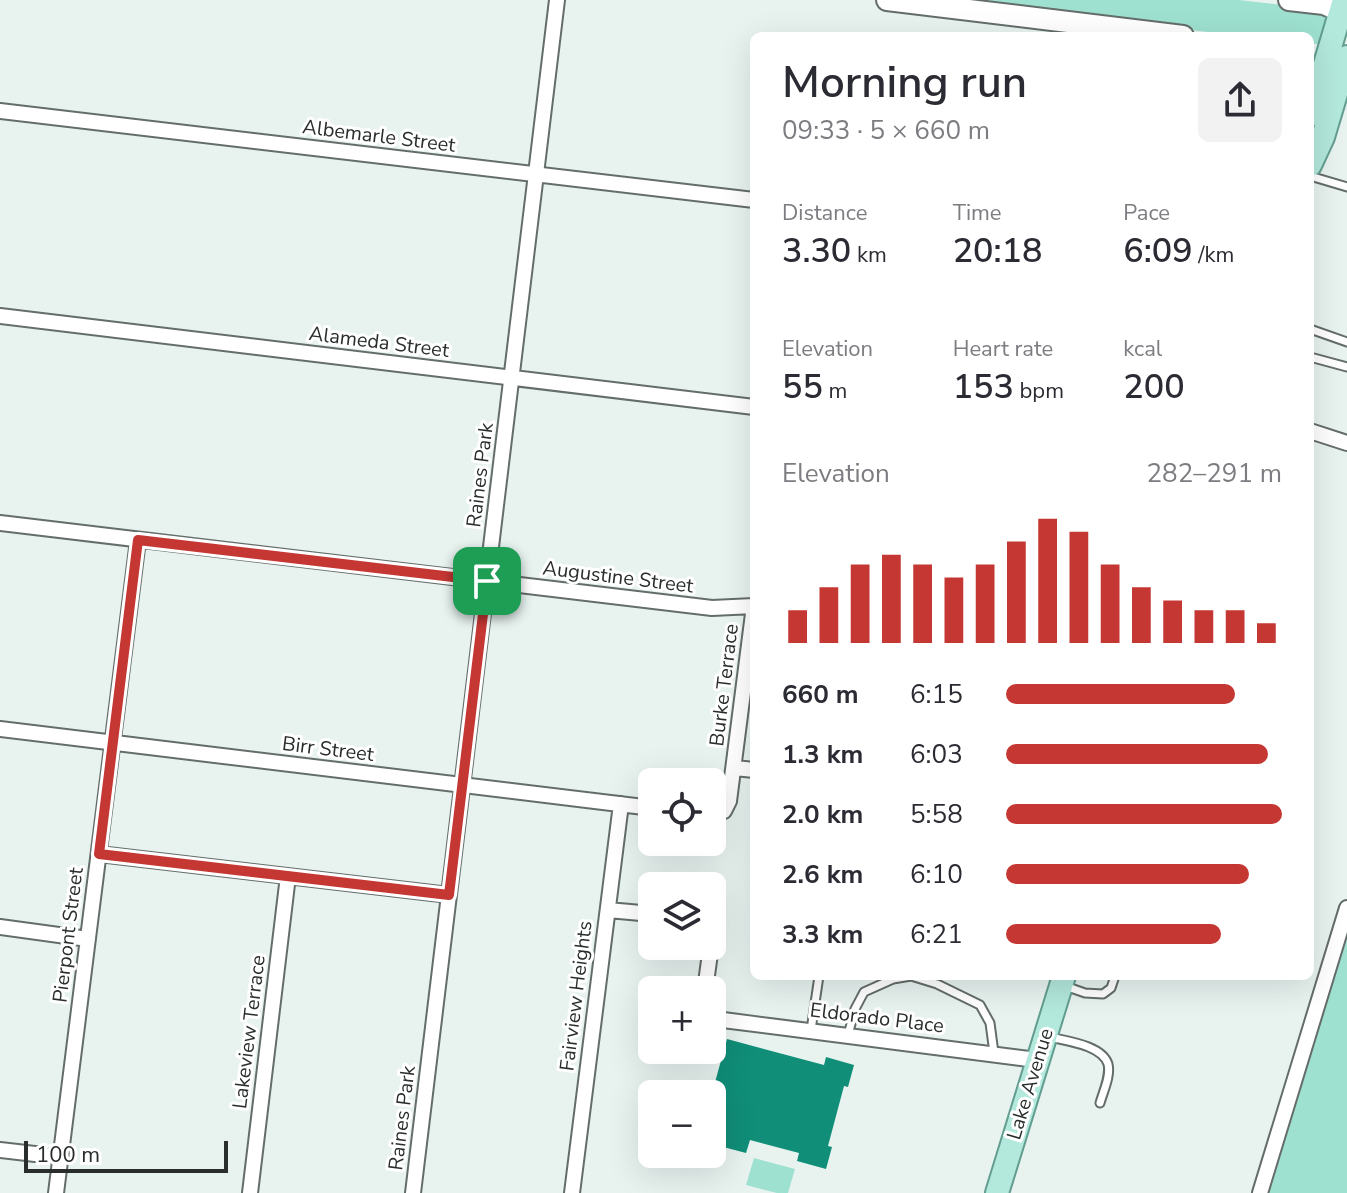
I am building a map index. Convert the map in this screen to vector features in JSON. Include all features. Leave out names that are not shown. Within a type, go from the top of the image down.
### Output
[{"type":"main road","points":[[1314,156],[1323,137],[1344,8]]},
{"type":"main road","points":[[1314,106],[1335,61]]},
{"type":"main road","name":"Lake Avenue","points":[[997,1193],[1062,980]]},
{"type":"street","name":"Raines Park","points":[[413,1193],[557,0]]},
{"type":"street","points":[[887,0],[945,3],[1154,32]]},
{"type":"street","points":[[1289,0],[1344,8]]},
{"type":"street","name":"Albemarle Street","points":[[0,111],[750,200]]},
{"type":"street","name":"Alameda Street","points":[[0,316],[750,407]]},
{"type":"street","points":[[1314,432],[1347,443]]},
{"type":"street","name":"Augustine Street","points":[[0,523],[712,608],[750,606]]},
{"type":"street","name":"Pierpont Street","points":[[56,1193],[138,540]]},
{"type":"street","name":"Burke Terrace","points":[[735,768],[750,640]]},
{"type":"street","name":"Birr Street","points":[[0,729],[638,806]]},
{"type":"street","points":[[726,808],[735,768],[750,770]]},
{"type":"street","name":"Fairview Heights","points":[[572,1193],[621,804]]},
{"type":"street","points":[[99,854],[449,895]]},
{"type":"street","name":"Lakeview Terrace","points":[[250,1193],[288,876]]},
{"type":"street","points":[[1260,1193],[1347,908]]},
{"type":"street","points":[[608,910],[638,913]]},
{"type":"street","points":[[0,927],[88,939]]},
{"type":"street","name":"Eldorado Place","points":[[726,1020],[1037,1060]]},
{"type":"street","points":[[0,1150],[61,1157]]},
{"type":"lane","points":[[1314,177],[1347,187]]},
{"type":"lane","points":[[1314,330],[1347,342]]},
{"type":"lane","points":[[1314,358],[1347,367]]},
{"type":"lane","points":[[811,1030],[818,980]]},
{"type":"lane","points":[[848,1035],[855,1009],[864,992],[891,980]]},
{"type":"lane","points":[[924,980],[980,1005],[990,1023],[994,1053]]},
{"type":"lane","points":[[1062,980],[1085,993],[1103,994],[1111,988],[1114,980]]},
{"type":"lane","points":[[1045,1036],[1091,1049],[1103,1056],[1108,1064],[1108,1077],[1100,1103]]},
{"type":"green space","points":[[940,0],[1239,0],[1318,9],[1331,16],[1323,44],[1314,44],[1314,32],[1208,32]]},
{"type":"green space","points":[[1347,904],[1347,1193],[1259,1193]]},
{"type":"green space","points":[[754,1158],[795,1169],[788,1193],[746,1185]]},
{"type":"building","points":[[727,1039],[824,1065],[826,1057],[854,1065],[848,1087],[844,1086],[828,1146],[832,1147],[826,1169],[797,1161],[799,1153],[750,1140],[746,1153],[726,1148],[726,1080],[716,1080],[720,1064],[726,1064]]},
{"type":"route","points":[[138,540],[487,581],[449,895],[99,854],[138,540]]}]
